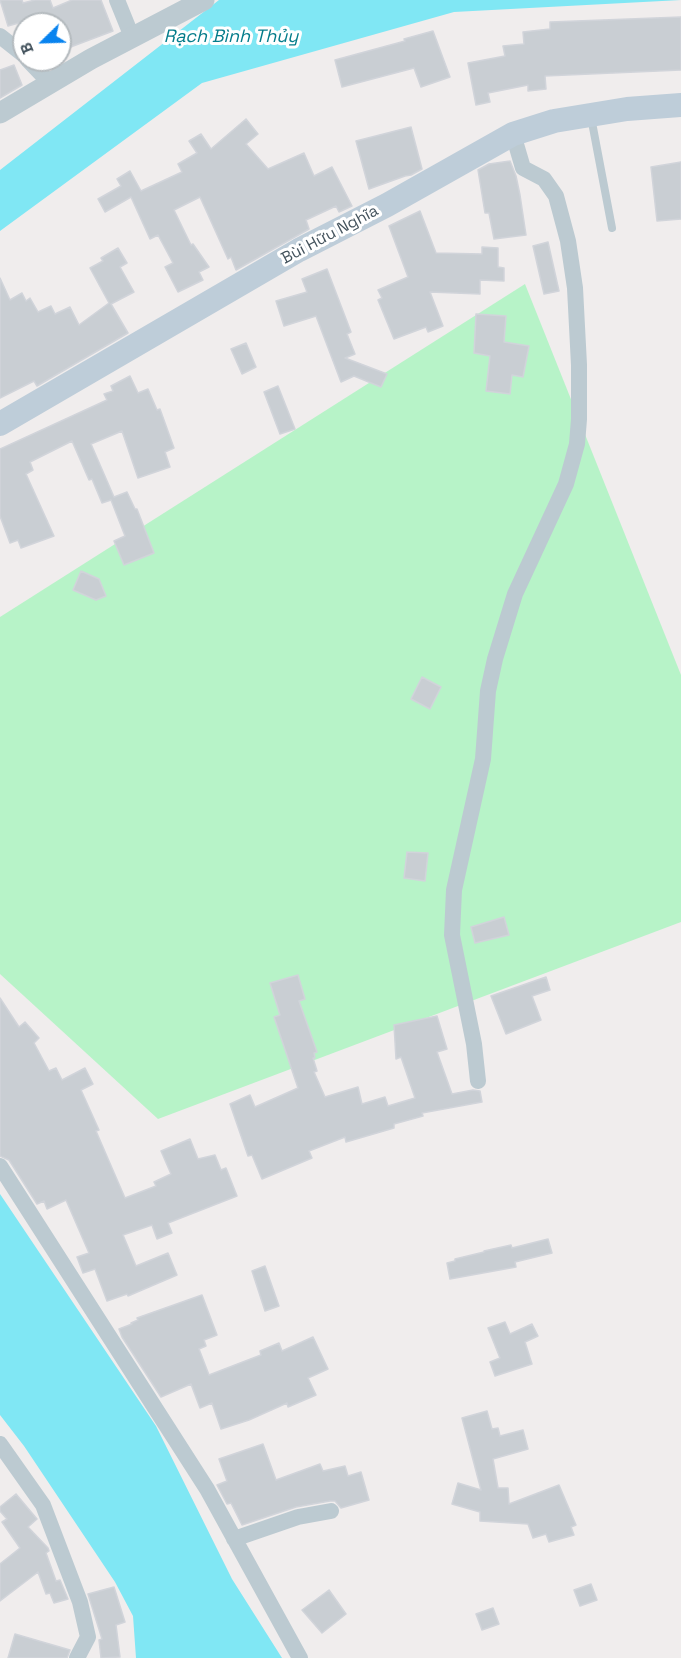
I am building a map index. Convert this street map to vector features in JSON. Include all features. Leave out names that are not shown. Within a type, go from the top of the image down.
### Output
[{"type":"main road","name":"Bùi Hữu Nghĩa","points":[[0,424],[299,250],[387,205],[513,134],[554,121],[627,109],[681,105]]},
{"type":"street","points":[[117,0],[132,37]]},
{"type":"street","points":[[0,113],[132,37],[204,0]]},
{"type":"street","points":[[0,36],[12,46]]},
{"type":"street","points":[[39,72],[50,83]]},
{"type":"street","points":[[478,1081],[474,1044],[452,935],[454,890],[483,759],[488,691],[495,659],[515,594],[566,484],[577,444],[579,419],[575,288],[568,241],[556,196],[544,179],[523,168],[513,134]]},
{"type":"street","points":[[0,1166],[207,1490],[300,1658]]},
{"type":"street","points":[[0,1444],[43,1505],[80,1602],[88,1637],[77,1658]]},
{"type":"street","points":[[234,1539],[298,1517],[331,1511]]},
{"type":"lane","points":[[591,115],[612,228]]},
{"type":"green space","points":[[525,284],[681,675],[681,922],[158,1119],[0,974],[0,617]]},
{"type":"water","name":"Rạch Bình Thủy","points":[[219,0],[681,0],[454,12],[202,83],[0,231],[0,170]]},
{"type":"water","points":[[0,1194],[156,1426],[232,1579],[282,1658],[136,1658],[133,1616],[115,1582],[24,1446],[0,1415]]},
{"type":"building","points":[[0,0],[22,0],[23,3],[50,0],[53,8],[72,0],[101,0],[113,31],[72,46],[72,12],[12,12],[12,25],[8,26]]},
{"type":"building","points":[[681,17],[681,70],[545,76],[546,89],[528,91],[528,85],[488,93],[490,102],[476,105],[468,63],[505,56],[503,46],[524,44],[523,32],[550,29],[550,22]]},
{"type":"building","points":[[433,31],[450,77],[421,87],[414,68],[342,87],[335,60]]},
{"type":"building","points":[[12,66],[12,72],[17,72],[22,85],[0,98],[0,70]]},
{"type":"building","points":[[246,119],[258,134],[246,144],[268,169],[304,153],[314,176],[332,167],[352,206],[339,212],[336,206],[306,220],[309,229],[236,270],[231,257],[228,259],[200,197],[174,210],[191,245],[193,244],[209,267],[199,272],[203,280],[178,292],[165,267],[173,263],[158,235],[150,239],[131,197],[105,212],[98,199],[121,186],[117,179],[130,171],[141,191],[182,172],[178,164],[197,153],[189,141],[201,134],[211,149]]},
{"type":"building","points":[[411,127],[422,169],[369,189],[356,141]]},
{"type":"building","points":[[510,161],[516,176],[526,235],[494,239],[489,213],[485,213],[478,170],[489,164]]},
{"type":"building","points":[[681,162],[681,219],[657,221],[651,167]]},
{"type":"building","points":[[420,211],[436,253],[482,254],[482,247],[498,248],[498,267],[504,268],[504,281],[480,280],[480,294],[430,292],[443,326],[428,332],[426,327],[394,339],[378,300],[382,298],[378,290],[408,277],[389,226]]},
{"type":"building","points":[[548,242],[559,291],[544,294],[533,246]]},
{"type":"building","points":[[118,248],[127,263],[120,267],[134,292],[111,304],[128,333],[37,386],[34,381],[0,398],[0,278],[10,300],[22,293],[26,301],[30,298],[38,312],[51,306],[55,314],[70,307],[79,325],[109,303],[90,268],[103,261],[101,258]]},
{"type":"building","points":[[327,269],[351,332],[347,334],[355,354],[345,358],[387,374],[381,387],[354,376],[341,382],[316,316],[284,326],[276,301],[307,292],[302,279]]},
{"type":"building","points":[[476,314],[506,316],[504,342],[529,346],[523,377],[512,375],[510,394],[486,391],[490,356],[474,353]]},
{"type":"building","points":[[246,343],[256,367],[242,374],[231,349]]},
{"type":"building","points":[[130,376],[138,393],[148,389],[157,410],[160,409],[174,448],[165,452],[170,467],[138,478],[122,431],[91,444],[114,497],[127,492],[137,509],[154,553],[124,565],[114,541],[125,536],[111,500],[102,503],[72,441],[30,462],[33,470],[26,474],[54,536],[21,548],[18,540],[10,543],[0,516],[0,449],[107,400],[104,394],[113,391],[111,386]]},
{"type":"building","points":[[278,386],[295,429],[280,434],[264,392]]},
{"type":"building","points":[[81,571],[99,579],[106,596],[96,600],[73,590]]},
{"type":"building","points":[[422,677],[441,687],[430,709],[411,699]]},
{"type":"building","points":[[407,852],[428,853],[425,881],[404,878]]},
{"type":"building","points":[[504,917],[509,935],[475,943],[471,927]]},
{"type":"building","points":[[298,975],[305,999],[299,1001],[317,1052],[314,1053],[315,1058],[313,1058],[317,1071],[314,1072],[325,1097],[358,1087],[362,1104],[385,1097],[388,1106],[415,1098],[401,1057],[396,1059],[394,1025],[437,1016],[447,1049],[437,1052],[452,1094],[480,1091],[482,1102],[422,1113],[423,1116],[394,1124],[394,1128],[346,1142],[345,1137],[309,1151],[312,1158],[262,1179],[252,1155],[248,1156],[230,1104],[250,1095],[255,1107],[298,1088],[274,1017],[280,1015],[270,983]]},
{"type":"building","points":[[546,977],[550,990],[532,996],[541,1020],[506,1034],[491,996]]},
{"type":"building","points":[[0,998],[19,1027],[25,1022],[39,1038],[34,1043],[49,1071],[56,1068],[62,1080],[85,1068],[93,1084],[81,1090],[125,1198],[156,1186],[154,1182],[171,1174],[161,1151],[190,1139],[198,1159],[215,1155],[221,1170],[226,1168],[237,1196],[168,1223],[172,1233],[157,1239],[152,1225],[123,1235],[136,1266],[168,1253],[177,1275],[128,1296],[127,1294],[107,1301],[95,1269],[83,1273],[77,1257],[89,1253],[66,1200],[47,1209],[44,1201],[37,1204],[9,1160],[0,1156]]},
{"type":"building","points":[[548,1239],[552,1253],[515,1262],[516,1267],[450,1279],[447,1263],[455,1259],[511,1245],[512,1248]]},
{"type":"building","points":[[265,1266],[279,1306],[265,1311],[252,1271]]},
{"type":"building","points":[[202,1295],[217,1335],[204,1340],[206,1346],[199,1349],[209,1375],[261,1355],[260,1351],[279,1343],[282,1351],[313,1337],[328,1369],[308,1378],[316,1395],[288,1407],[287,1403],[249,1420],[221,1429],[212,1403],[200,1408],[191,1384],[161,1397],[119,1329],[132,1324],[138,1320],[137,1318]]},
{"type":"building","points":[[505,1322],[510,1334],[532,1324],[538,1336],[525,1342],[532,1364],[495,1376],[490,1362],[500,1358],[488,1328]]},
{"type":"building","points":[[487,1411],[492,1429],[498,1428],[500,1436],[523,1430],[528,1449],[493,1459],[498,1488],[508,1488],[509,1504],[559,1485],[576,1525],[571,1527],[574,1535],[549,1542],[546,1534],[533,1538],[528,1524],[480,1521],[480,1512],[452,1504],[458,1483],[481,1490],[462,1418]]},
{"type":"building","points":[[263,1444],[276,1480],[320,1464],[323,1471],[345,1466],[348,1476],[361,1472],[369,1500],[341,1508],[335,1501],[296,1507],[242,1525],[231,1503],[227,1504],[217,1485],[227,1481],[219,1459]]},
{"type":"building","points":[[16,1494],[37,1519],[28,1527],[48,1548],[49,1551],[46,1553],[56,1581],[60,1580],[68,1599],[54,1603],[50,1593],[46,1594],[38,1572],[0,1601],[0,1564],[20,1548],[2,1522],[7,1519],[0,1511],[0,1507]]},
{"type":"building","points":[[591,1584],[597,1600],[580,1606],[574,1590]]},
{"type":"building","points":[[114,1587],[125,1622],[116,1625],[120,1657],[101,1658],[99,1640],[102,1639],[88,1594]]},
{"type":"building","points":[[329,1590],[346,1614],[322,1633],[302,1610]]},
{"type":"building","points":[[493,1608],[499,1624],[482,1630],[476,1614]]},
{"type":"building","points":[[15,1634],[70,1650],[67,1658],[8,1658]]}]
